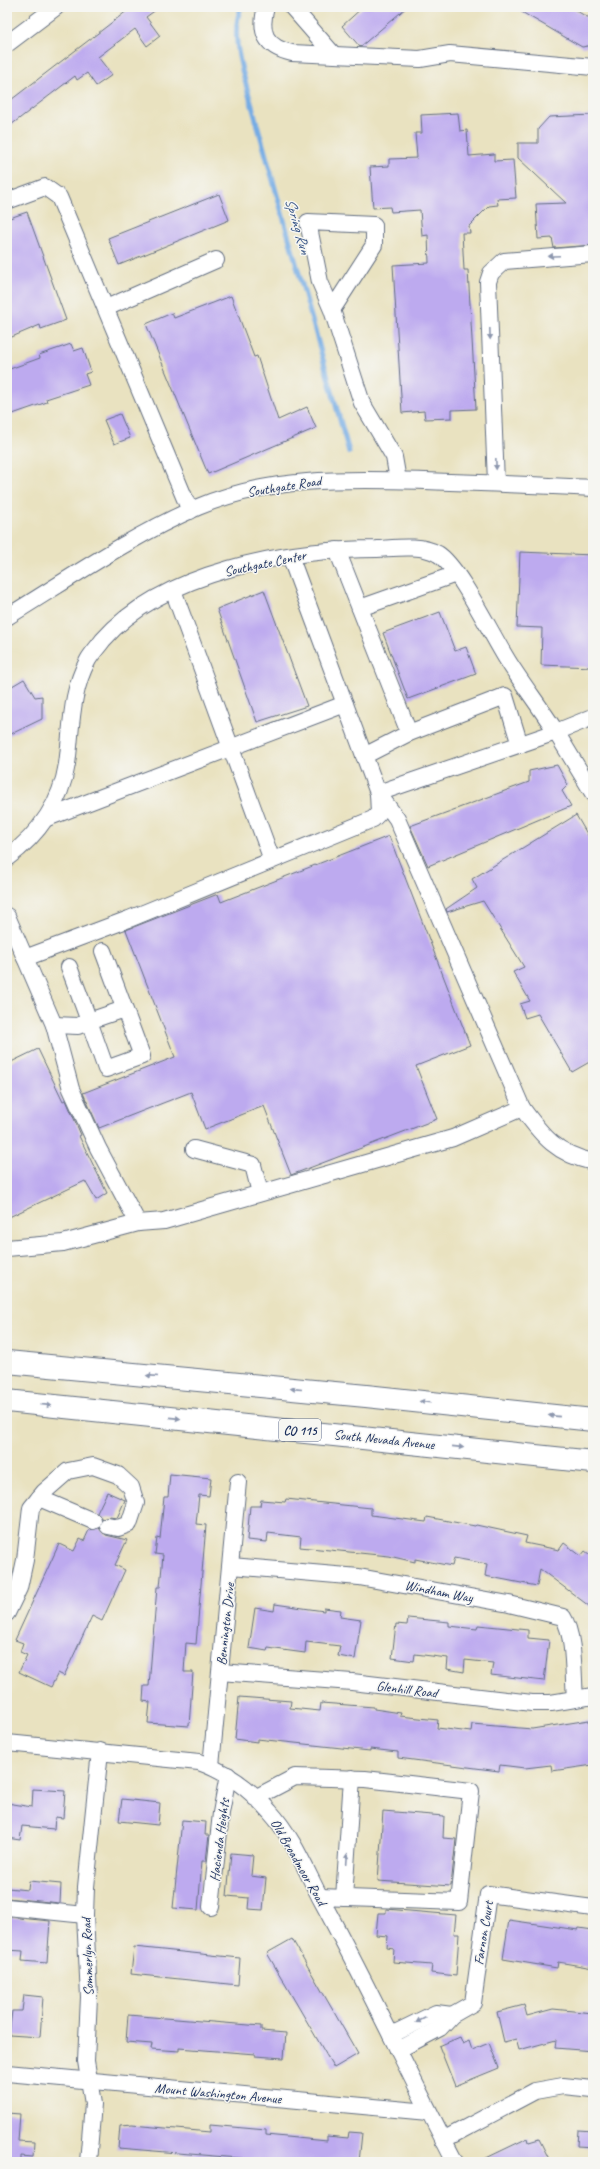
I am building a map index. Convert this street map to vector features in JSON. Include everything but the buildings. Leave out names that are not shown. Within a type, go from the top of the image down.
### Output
[{"type":"highway","points":[[7,1362],[366,1396],[593,1420]]},
{"type":"highway","name":"South Nevada Avenue","points":[[7,1401],[593,1462]]},
{"type":"street","points":[[7,44],[56,7]]},
{"type":"street","points":[[266,7],[262,21],[267,39],[277,50],[292,53],[420,59],[450,54],[593,67]]},
{"type":"street","points":[[292,7],[333,54]]},
{"type":"street","points":[[7,201],[45,187],[59,197],[190,511]]},
{"type":"street","points":[[332,310],[374,245],[374,225],[308,222],[320,282],[332,310],[362,403],[394,457],[398,480]]},
{"type":"street","points":[[496,483],[488,282],[491,273],[504,261],[514,259],[593,254]]},
{"type":"street","points":[[106,308],[216,260]]},
{"type":"street","name":"Southgate Road","points":[[8,614],[132,541],[190,511],[254,489],[291,483],[335,480],[496,483],[593,488]]},
{"type":"street","name":"Southgate Center","points":[[7,858],[22,847],[48,818],[62,784],[67,766],[75,693],[80,676],[89,657],[119,624],[140,609],[186,583],[212,575],[290,556],[337,550],[425,549],[438,554],[453,568],[508,661],[556,732],[593,793]]},
{"type":"street","points":[[337,550],[409,733]]},
{"type":"street","points":[[290,556],[378,793],[397,819],[522,1108],[540,1132],[556,1148],[576,1158],[593,1162]]},
{"type":"street","points":[[360,608],[456,574]]},
{"type":"street","points":[[173,590],[272,860]]},
{"type":"street","points":[[364,756],[409,733],[505,696],[520,745]]},
{"type":"street","points":[[48,818],[345,704]]},
{"type":"street","points":[[378,793],[520,745],[593,717]]},
{"type":"street","points":[[25,958],[129,919],[373,819],[379,813],[378,793]]},
{"type":"street","points":[[7,916],[54,1026],[71,1089],[98,1148],[138,1223]]},
{"type":"street","points":[[69,967],[106,1069],[142,1056],[103,951]]},
{"type":"street","points":[[54,1026],[78,1026],[124,1009]]},
{"type":"street","points":[[7,1248],[63,1243],[138,1223],[164,1221],[453,1138],[522,1108]]},
{"type":"street","points":[[194,1149],[253,1165],[260,1193]]},
{"type":"street","points":[[7,1612],[19,1588],[26,1560],[31,1508],[39,1498],[68,1471],[93,1466],[118,1475],[131,1487],[136,1503],[130,1524],[118,1528],[101,1523],[39,1498]]},
{"type":"street","name":"Bennington Drive","points":[[211,1766],[238,1482]]},
{"type":"street","name":"Windham Way","points":[[231,1566],[359,1577],[509,1604],[562,1616],[568,1624],[570,1636],[575,1699]]},
{"type":"street","name":"Glenhill Road","points":[[220,1672],[352,1682],[512,1702],[551,1703],[593,1696]]},
{"type":"street","name":"Old Broadmoor Road","points":[[7,1743],[184,1759],[211,1766],[228,1775],[270,1812],[283,1830],[320,1897],[391,2035],[428,2112],[455,2162]]},
{"type":"street","name":"Sommerlyn Road","points":[[88,2162],[93,2104],[86,2061],[89,1997],[85,1915],[86,1887],[100,1751]]},
{"type":"street","name":"Hacienda Heights","points":[[211,1906],[221,1813],[228,1775]]},
{"type":"street","points":[[255,1798],[295,1777],[352,1778],[472,1791],[459,1902],[320,1897]]},
{"type":"street","points":[[344,1898],[352,1778]]},
{"type":"street","name":"Farnon Court","points":[[398,2050],[440,2028],[452,2015],[473,2003],[488,1894],[593,1908]]},
{"type":"street","points":[[7,1907],[85,1915]]},
{"type":"street","points":[[391,2035],[436,2013],[452,2015]]},
{"type":"street","name":"Mount Washington Avenue","points":[[7,2073],[428,2112]]},
{"type":"street","points":[[443,2140],[535,2091],[563,2086],[593,2089]]},
{"type":"waterway","name":"Spring Run","points":[[241,7],[236,31],[237,46],[242,70],[349,452]]}]
